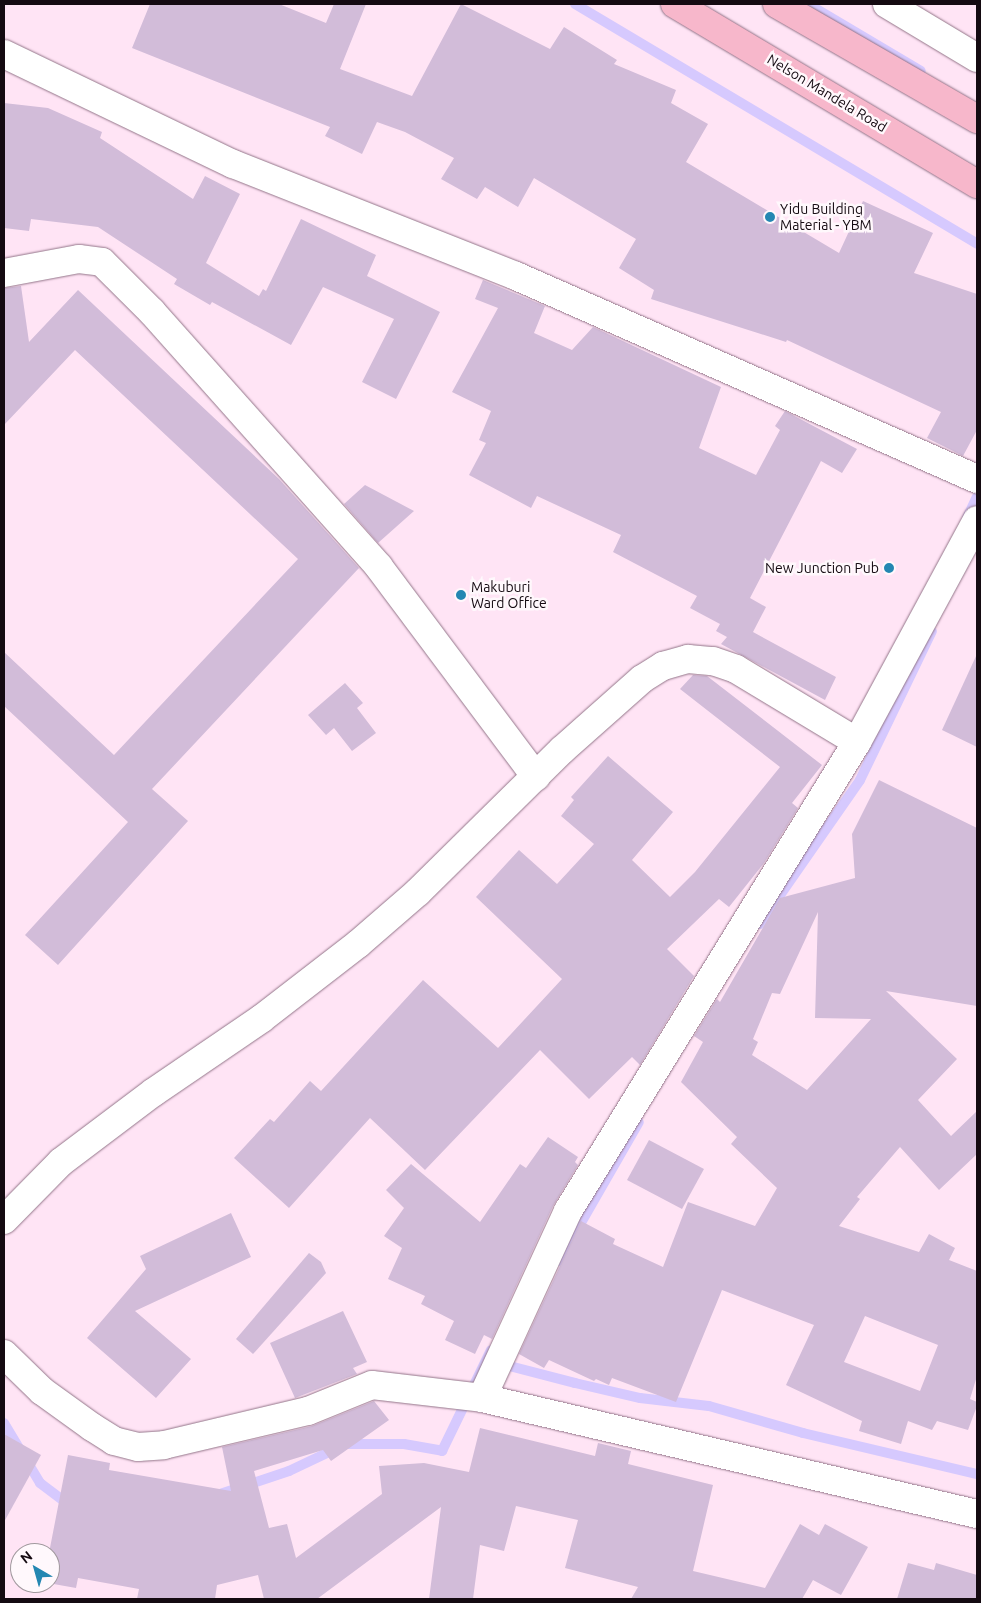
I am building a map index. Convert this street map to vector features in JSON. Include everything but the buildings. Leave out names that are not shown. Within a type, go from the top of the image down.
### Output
[{"type":"main road","name":"Nelson Mandela Road","points":[[675,4],[977,184]]},
{"type":"main road","points":[[777,4],[977,118]]},
{"type":"street","points":[[887,4],[977,58]]},
{"type":"street","points":[[4,54],[233,164],[524,280],[977,478]]},
{"type":"street","points":[[4,273],[79,259],[102,262],[152,312],[379,566],[536,777]]},
{"type":"street","points":[[482,1398],[568,1211],[857,742],[977,520]]},
{"type":"street","points":[[4,1220],[61,1162],[154,1092],[262,1019],[358,944],[418,892],[536,777],[642,679],[663,666],[688,659],[713,661],[736,669],[857,742]]},
{"type":"street","points":[[4,1354],[42,1391],[92,1427],[114,1441],[138,1447],[164,1445],[308,1411],[372,1385],[482,1398],[977,1514]]},
{"type":"waterway","points":[[575,4],[977,244]]},
{"type":"waterway","points":[[808,4],[921,71]]},
{"type":"waterway","points":[[967,518],[977,497]]},
{"type":"waterway","points":[[760,924],[860,780],[932,631]]},
{"type":"waterway","points":[[559,1261],[639,1122]]},
{"type":"waterway","points":[[217,1495],[289,1471],[346,1444],[404,1444],[442,1451],[491,1350]]},
{"type":"waterway","points":[[504,1361],[502,1364],[575,1383],[640,1398],[709,1406],[803,1433],[977,1474]]},
{"type":"waterway","points":[[4,1423],[40,1483],[71,1506]]},
{"type":"place","name":"Yidu Building Material - YBM","points":[[770,217]]},
{"type":"place","name":"New Junction Pub","points":[[889,568]]},
{"type":"place","name":"Makuburi Ward Office","points":[[461,595]]}]
